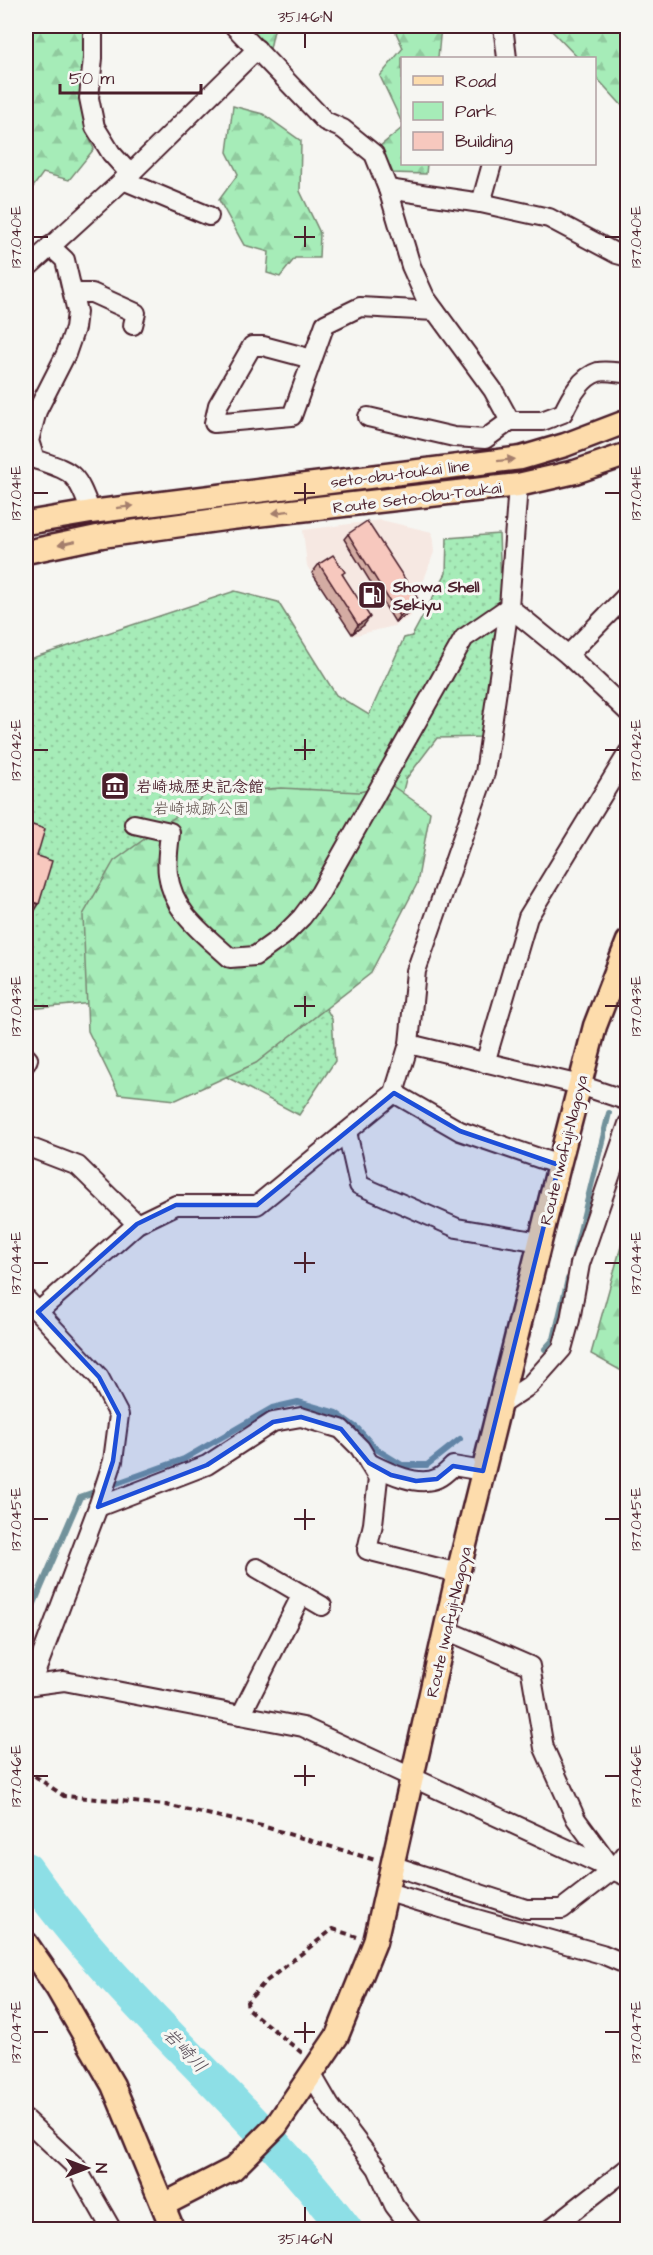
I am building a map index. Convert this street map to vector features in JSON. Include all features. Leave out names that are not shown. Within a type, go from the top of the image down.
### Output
[{"type":"main road","name":"seto-obu-toukai line","points":[[26,523],[91,512],[521,458],[565,445],[627,421]]},
{"type":"main road","name":"Route Seto-Obu-Toukai","points":[[26,552],[137,531],[518,485],[575,472],[627,454]]},
{"type":"main road","name":"Route Iwafuji-Nagoya","points":[[163,2205],[233,2169],[276,2127],[337,2036],[375,1942],[458,1573],[559,1166],[595,1026],[627,941]]},
{"type":"main road","points":[[26,1943],[57,1988],[113,2085],[173,2229]]},
{"type":"street","points":[[93,26],[93,58],[88,98],[95,127],[126,177],[209,216]]},
{"type":"street","points":[[234,26],[325,121],[343,129],[374,154],[388,189],[411,266],[425,297],[493,390],[510,421]]},
{"type":"street","points":[[503,26],[507,57]]},
{"type":"street","points":[[26,269],[126,177],[256,48]]},
{"type":"street","points":[[480,203],[492,165]]},
{"type":"street","points":[[388,189],[480,203],[549,218],[617,254],[624,256],[627,254]]},
{"type":"street","points":[[50,246],[65,260],[77,312],[75,328],[66,354],[37,411],[29,441],[35,459],[68,471],[80,483],[91,512]]},
{"type":"street","points":[[73,293],[92,294],[136,313],[133,325]]},
{"type":"street","points":[[312,359],[263,346],[252,346],[218,405],[214,423],[292,416],[325,324],[360,307],[435,311]]},
{"type":"street","points":[[368,417],[454,437],[485,439],[510,421],[542,421],[563,412],[570,397],[582,382],[598,372],[627,373]]},
{"type":"street","points":[[38,1312],[137,1224],[176,1205],[257,1205],[394,1093],[409,1044],[416,971],[484,773],[509,607],[518,485]]},
{"type":"street","points":[[568,655],[627,594]]},
{"type":"street","points":[[509,607],[568,655],[627,712]]},
{"type":"street","points":[[134,824],[170,832],[168,874],[177,906],[193,925],[230,958],[255,956],[284,936],[320,893],[464,638],[509,607]]},
{"type":"street","points":[[485,1063],[528,917],[627,753]]},
{"type":"street","points":[[409,1044],[580,1085],[627,1101]]},
{"type":"street","points":[[26,1057],[28,1059],[26,1063]]},
{"type":"street","points":[[394,1093],[460,1131],[559,1166]]},
{"type":"street","points":[[500,1405],[530,1384],[562,1349],[570,1320],[580,1264],[627,1124]]},
{"type":"street","points":[[346,1132],[359,1185],[457,1228],[540,1242]]},
{"type":"street","points":[[26,1146],[78,1166],[137,1224]]},
{"type":"street","points":[[26,1299],[99,1377],[119,1415],[113,1461],[100,1502],[28,1685],[64,1681],[303,1727],[620,1873]]},
{"type":"street","points":[[100,1502],[207,1465],[273,1422],[301,1417],[341,1429],[360,1448],[378,1478],[373,1524],[367,1550],[458,1573]]},
{"type":"street","points":[[369,1463],[392,1475],[416,1480],[437,1479],[453,1466],[483,1471]]},
{"type":"street","points":[[256,1568],[322,1606]]},
{"type":"street","points":[[241,1715],[302,1594]]},
{"type":"street","points":[[446,1630],[530,1666],[544,1748],[576,1819],[620,1873]]},
{"type":"street","points":[[392,1865],[526,1909],[562,1909],[620,1873],[627,1851]]},
{"type":"street","points":[[385,1891],[602,1954],[627,1965]]},
{"type":"street","points":[[310,2078],[376,2168],[394,2205],[413,2229]]},
{"type":"street","points":[[26,2120],[76,2167],[112,2229]]},
{"type":"street","points":[[549,2229],[627,2168]]},
{"type":"path","points":[[26,1770],[64,1796],[176,1807],[262,1826],[392,1865]]},
{"type":"path","points":[[310,2078],[248,2009],[247,2002],[264,1983],[333,1929],[375,1942]]},
{"type":"highlighted area","points":[[394,1093],[460,1131],[559,1165],[483,1471],[453,1466],[437,1479],[416,1481],[391,1475],[369,1463],[341,1429],[301,1417],[273,1422],[207,1465],[98,1507],[113,1461],[119,1415],[99,1377],[38,1312],[137,1224],[176,1205],[257,1205]]},
{"type":"shaded area","name":"Showa Shell Sekiyu","points":[[381,520],[432,532],[434,552],[411,616],[394,626],[352,636],[307,566],[303,530]]},
{"type":"green space","points":[[26,26],[86,26],[82,89],[84,120],[94,149],[69,180],[43,173],[26,197]]},
{"type":"green space","points":[[239,26],[275,26],[269,53]]},
{"type":"green space","points":[[393,26],[441,26],[438,57],[401,57],[401,121],[380,76],[403,48]]},
{"type":"green space","points":[[547,26],[627,26],[627,111],[596,77],[596,57],[577,57]]},
{"type":"green space","points":[[233,106],[263,114],[301,141],[300,191],[320,233],[319,258],[295,258],[280,277],[267,273],[269,252],[244,245],[219,200],[238,174],[227,152]]},
{"type":"green space","points":[[401,129],[401,165],[427,165],[426,174],[391,173],[379,147]]},
{"type":"green space","name":"岩崎城跡公園","points":[[499,534],[502,613],[484,737],[437,738],[406,779],[391,837],[320,997],[332,1019],[335,1061],[299,1115],[217,1072],[104,1002],[28,1009],[26,1012],[26,660],[235,591],[278,602],[336,695],[369,715],[404,638],[412,636],[446,573],[447,538]]},
{"type":"green space","points":[[391,785],[430,812],[417,884],[370,974],[256,1063],[176,1100],[119,1094],[88,1031],[83,915],[114,861],[207,794],[281,788],[359,792]]},
{"type":"green space","points":[[627,1225],[627,1374],[591,1354]]},
{"type":"building","points":[[367,521],[418,599],[413,608],[399,616],[348,534]]},
{"type":"building","points":[[333,555],[345,572],[342,574],[370,617],[358,625],[319,564]]},
{"type":"building","points":[[26,823],[45,829],[37,856],[52,861],[39,904],[26,900]]},
{"type":"waterway","points":[[574,1255],[609,1113]]},
{"type":"waterway","points":[[545,1349],[554,1339],[568,1279]]},
{"type":"waterway","points":[[109,1486],[184,1459],[272,1408],[298,1402],[336,1413],[358,1429],[376,1449],[402,1465],[427,1465],[460,1439]]},
{"type":"waterway","points":[[26,1622],[80,1497],[100,1490]]},
{"type":"waterway","name":"岩崎川","points":[[26,1869],[101,1963],[268,2138],[346,2230]]},
{"type":"place","name":"Showa Shell Sekiyu","points":[[372,595]]},
{"type":"place","name":"岩崎城歴史記念館","points":[[115,786]]}]
